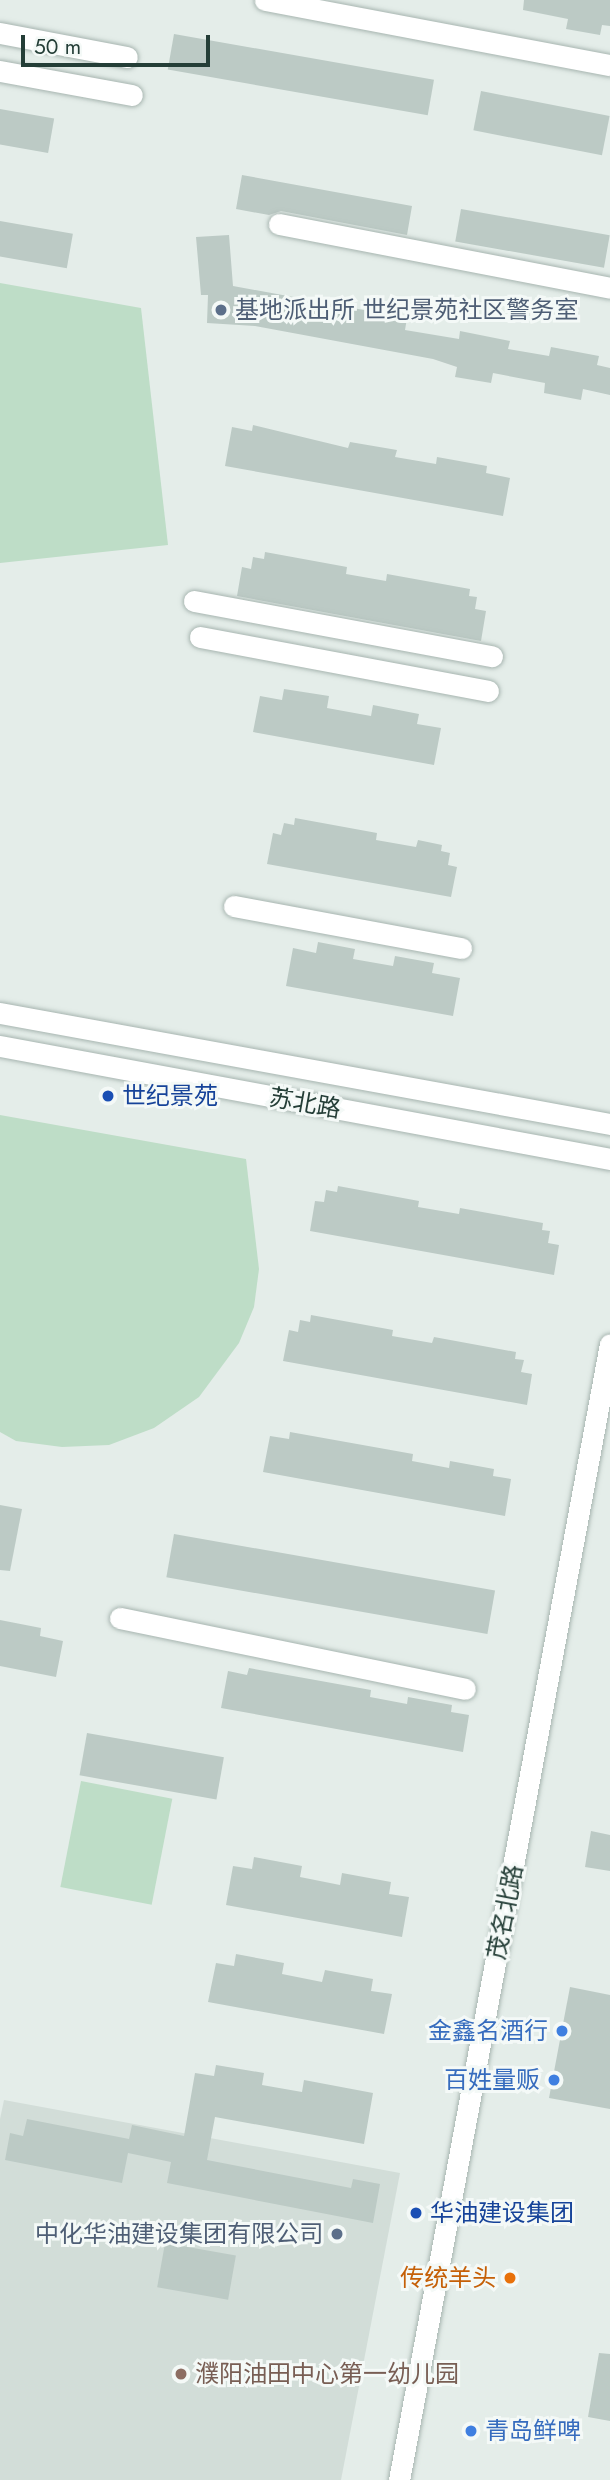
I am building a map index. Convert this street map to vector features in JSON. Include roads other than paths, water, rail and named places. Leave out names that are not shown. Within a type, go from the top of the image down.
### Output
[{"type":"street","points":[[265,0],[610,65]]},
{"type":"street","points":[[0,33],[127,57]]},
{"type":"street","points":[[0,71],[132,94]]},
{"type":"street","points":[[279,224],[610,288]]},
{"type":"street","points":[[194,601],[492,656]]},
{"type":"street","points":[[200,637],[488,691]]},
{"type":"street","points":[[234,906],[461,948]]},
{"type":"street","name":"苏北路","points":[[0,1013],[610,1124]]},
{"type":"street","name":"苏北路","points":[[0,1046],[610,1159]]},
{"type":"street","name":"茂名北路","points":[[399,2480],[610,1344]]},
{"type":"street","points":[[120,1618],[465,1689]]},
{"type":"place","name":"基地派出所 世纪景苑社区警务室","points":[[221,310]]},
{"type":"place","name":"世纪景苑","points":[[108,1096]]},
{"type":"place","name":"金鑫名酒行","points":[[562,2031]]},
{"type":"place","name":"百姓量贩","points":[[554,2080]]},
{"type":"place","name":"华油建设集团","points":[[416,2213]]},
{"type":"place","name":"中化华油建设集团有限公司","points":[[337,2234]]},
{"type":"place","name":"传统羊头","points":[[510,2278]]},
{"type":"place","name":"濮阳油田中心第一幼儿园","points":[[181,2374]]},
{"type":"place","name":"青岛鲜啤","points":[[471,2431]]}]
